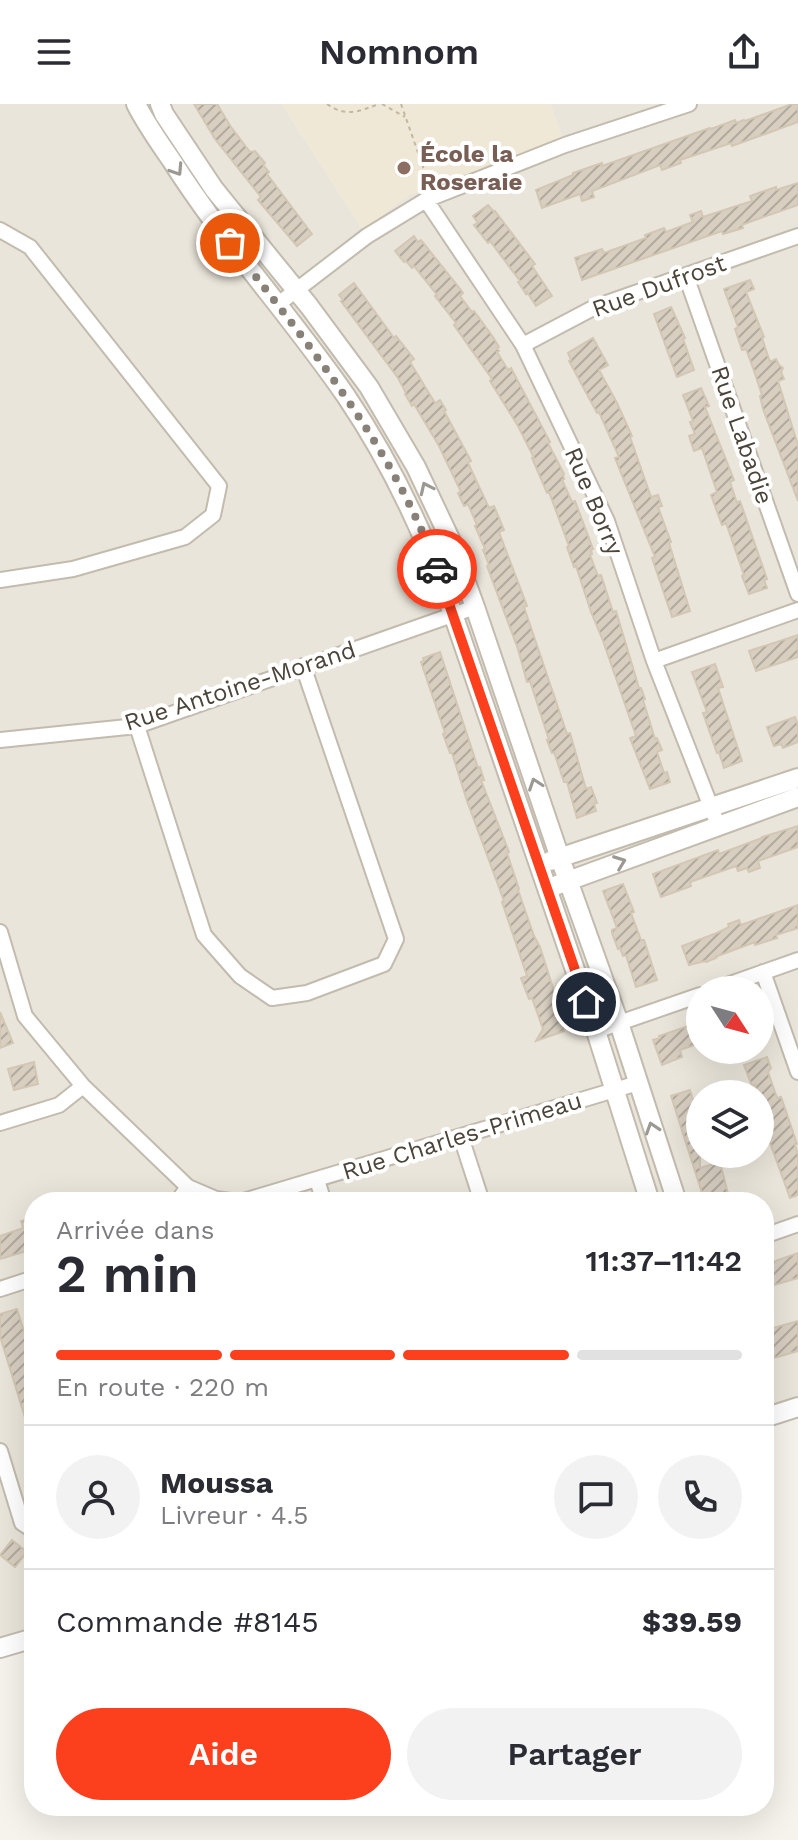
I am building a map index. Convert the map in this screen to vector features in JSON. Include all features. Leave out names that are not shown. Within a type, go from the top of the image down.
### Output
[{"type":"street","points":[[136,104],[194,196],[345,395],[392,471],[435,563],[596,1031],[647,1192]]},
{"type":"street","points":[[160,104],[214,189],[369,387],[416,467],[451,541],[619,1023],[674,1192]]},
{"type":"street","points":[[277,305],[367,236],[430,198],[646,111],[689,104]]},
{"type":"street","name":"Rue Borry","points":[[430,198],[523,345],[607,521],[654,661],[714,817]]},
{"type":"street","points":[[0,230],[30,247],[219,486],[213,515],[185,537],[73,569],[0,580]]},
{"type":"street","name":"Rue Dufrost","points":[[523,345],[595,307],[798,236]]},
{"type":"street","name":"Rue Labadie","points":[[686,276],[798,594]]},
{"type":"street","name":"Rue Antoine-Morand","points":[[0,740],[137,726],[475,607]]},
{"type":"street","points":[[654,661],[798,610]]},
{"type":"street","points":[[137,726],[204,935],[240,976],[272,998],[307,993],[384,964],[396,939],[303,666]]},
{"type":"street","points":[[547,889],[798,778]]},
{"type":"street","points":[[540,865],[798,797]]},
{"type":"street","name":"Rue Charles-Primeau","points":[[0,932],[25,1016],[83,1086],[188,1187],[200,1192]]},
{"type":"street","points":[[752,976],[798,960]]},
{"type":"street","points":[[763,972],[798,1072]]},
{"type":"street","points":[[596,1031],[686,1000]]},
{"type":"street","name":"Rue Charles-Primeau","points":[[274,1192],[638,1083]]},
{"type":"street","points":[[0,1123],[59,1105],[83,1086]]},
{"type":"street","points":[[461,1137],[479,1192]]},
{"type":"street","points":[[317,1180],[321,1192]]},
{"type":"street","points":[[184,1192],[188,1187]]},
{"type":"street","points":[[774,1232],[798,1224]]},
{"type":"street","points":[[0,1289],[24,1281]]},
{"type":"street","points":[[774,1415],[798,1407]]},
{"type":"street","points":[[0,1451],[24,1524]]},
{"type":"street","points":[[0,1648],[24,1641]]},
{"type":"path","points":[[327,104],[350,114],[381,104],[406,117]]},
{"type":"path","points":[[401,104],[430,198]]},
{"type":"shaded area","points":[[0,104],[282,104],[363,230],[408,195],[563,140],[550,104],[798,104],[798,1397],[774,1404],[774,1192],[24,1192],[24,1632],[0,1639]]},
{"type":"shaded area","name":"École la Roseraie","points":[[282,104],[550,104],[563,140],[408,195],[363,230]]},
{"type":"building","points":[[194,104],[217,104],[250,152],[255,151],[265,163],[267,174],[312,234],[297,246],[258,200],[261,197],[215,139]]},
{"type":"building","points":[[798,104],[798,122],[732,146],[731,143],[680,160],[681,163],[662,170],[660,165],[592,191],[594,197],[582,201],[580,194],[542,208],[536,190],[573,173]]},
{"type":"building","points":[[798,183],[798,205],[742,225],[743,228],[723,234],[722,231],[582,280],[575,258],[602,249],[604,253],[664,228],[666,232],[693,222],[690,215],[701,211],[703,217],[752,201],[750,196]]},
{"type":"building","points":[[488,205],[535,264],[532,266],[552,296],[536,306],[490,241],[488,243],[474,225],[478,223],[473,216]]},
{"type":"building","points":[[414,236],[418,242],[421,240],[457,285],[463,293],[460,296],[493,337],[499,347],[497,352],[508,370],[511,368],[550,442],[564,474],[562,480],[572,502],[575,501],[593,549],[590,555],[598,576],[601,575],[613,612],[616,611],[655,739],[662,750],[657,752],[670,782],[650,789],[630,738],[636,736],[569,546],[549,492],[518,426],[490,381],[492,379],[437,295],[414,266],[412,268],[404,262],[395,251]]},
{"type":"building","points":[[750,280],[754,289],[746,292],[764,337],[770,362],[776,359],[783,368],[784,379],[778,381],[798,445],[798,501],[763,409],[762,395],[746,349],[742,350],[735,329],[738,327],[724,289]]},
{"type":"building","points":[[354,283],[394,338],[396,336],[414,359],[410,362],[435,403],[440,400],[471,461],[468,463],[489,508],[494,506],[504,530],[499,532],[527,606],[524,607],[567,734],[570,733],[586,789],[591,787],[597,803],[594,804],[596,811],[577,818],[567,782],[564,782],[547,740],[530,681],[527,682],[487,566],[477,525],[468,504],[464,506],[458,493],[461,492],[439,446],[414,404],[412,406],[398,378],[341,301],[339,295]]},
{"type":"building","points":[[671,307],[685,338],[694,370],[677,377],[654,314]]},
{"type":"building","points":[[593,338],[608,365],[599,370],[632,436],[651,497],[658,495],[662,506],[658,507],[690,611],[672,617],[652,558],[655,557],[615,458],[619,457],[599,412],[569,361],[568,353]]},
{"type":"building","points":[[701,388],[709,406],[705,407],[734,480],[730,482],[737,503],[740,501],[767,579],[764,580],[767,588],[749,594],[726,523],[722,525],[711,495],[717,492],[702,448],[694,451],[689,436],[695,434],[683,395]]},
{"type":"building","points":[[798,635],[798,657],[756,671],[749,651]]},
{"type":"building","points":[[440,652],[564,1023],[564,1031],[536,1041],[543,1029],[521,978],[527,976],[421,662],[423,658]]},
{"type":"building","points":[[715,664],[723,687],[718,688],[742,761],[724,768],[703,713],[707,712],[692,672]]},
{"type":"building","points":[[795,717],[798,742],[783,748],[781,744],[774,746],[767,727]]},
{"type":"building","points":[[798,826],[798,847],[758,861],[760,868],[749,872],[747,868],[738,871],[736,866],[690,882],[691,886],[661,897],[653,874]]},
{"type":"building","points":[[623,884],[657,980],[636,987],[626,955],[623,956],[618,949],[612,933],[617,928],[603,891]]},
{"type":"building","points":[[798,905],[798,928],[776,935],[777,938],[755,945],[755,942],[706,962],[689,965],[682,946],[717,933],[739,920],[741,925]]},
{"type":"building","points":[[0,1012],[13,1043],[0,1048]]},
{"type":"building","points":[[686,1027],[686,1048],[680,1050],[682,1057],[662,1065],[653,1040]]},
{"type":"building","points":[[34,1062],[38,1084],[14,1090],[8,1069]]},
{"type":"building","points":[[770,1064],[771,1080],[750,1080],[744,1065]]},
{"type":"building","points":[[774,1089],[777,1098],[781,1097],[797,1144],[798,1195],[790,1198],[774,1154]]},
{"type":"building","points":[[686,1091],[686,1143],[671,1096]]},
{"type":"building","points":[[694,1168],[722,1168],[728,1192],[702,1192]]},
{"type":"building","points":[[24,1220],[24,1252],[0,1259],[0,1236],[23,1228],[21,1221]]},
{"type":"building","points":[[798,1253],[798,1278],[774,1285],[774,1261]]},
{"type":"building","points":[[17,1309],[24,1331],[24,1414],[0,1336],[0,1314]]},
{"type":"building","points":[[798,1321],[798,1351],[774,1358],[774,1328]]},
{"type":"building","points":[[12,1540],[24,1550],[24,1556],[15,1567],[0,1555]]},
{"type":"way so far","points":[[230,243],[345,395],[370,433],[414,515],[437,569]]},
{"type":"place","name":"École la Roseraie","points":[[404,168]]},
{"type":"route","points":[[437,569],[586,1002]]}]
